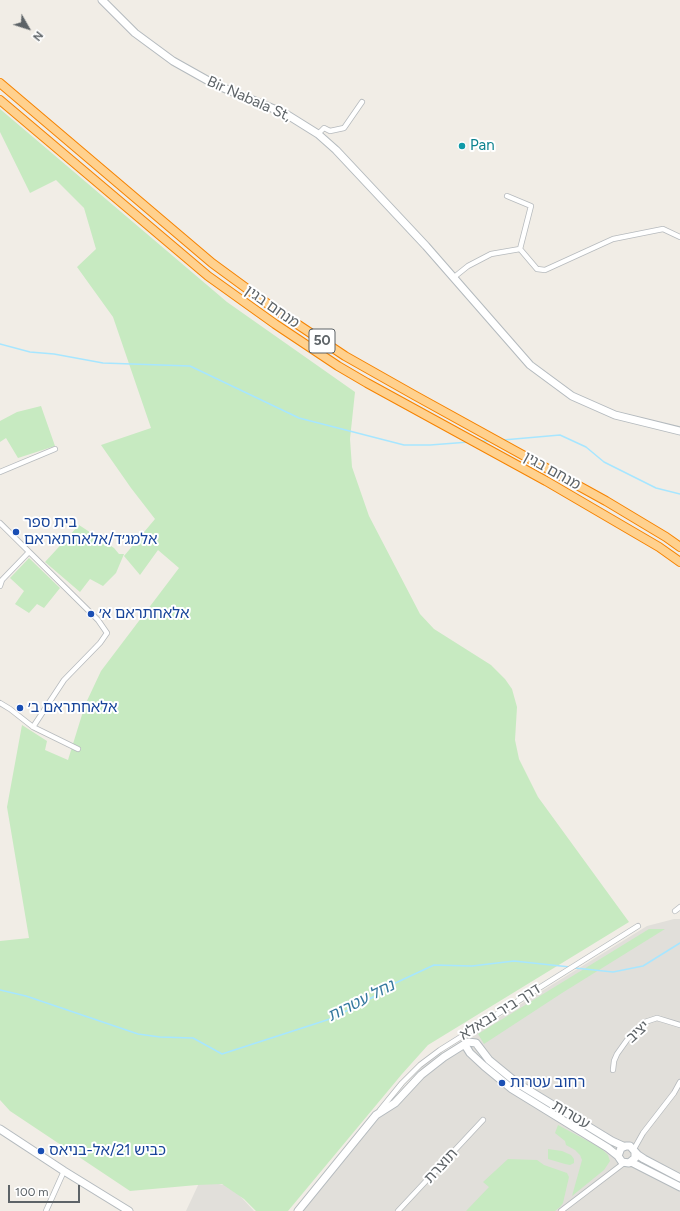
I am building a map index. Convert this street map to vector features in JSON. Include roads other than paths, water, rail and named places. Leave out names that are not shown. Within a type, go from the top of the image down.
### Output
[{"type":"highway","name":"מנחם בגין","points":[[0,83],[212,263],[245,289],[345,356],[414,396],[599,497],[680,547]]},
{"type":"highway","name":"מנחם בגין","points":[[0,100],[208,276],[275,324],[349,372],[546,481],[659,547],[680,562]]},
{"type":"street","name":"Bir Nabala St,","points":[[102,0],[135,33],[172,60],[214,84],[286,114],[318,134],[336,150],[426,246],[530,365],[572,396],[615,415],[680,432]]},
{"type":"street","points":[[318,134],[324,128],[330,131],[344,128],[362,102]]},
{"type":"street","points":[[507,196],[531,206],[520,249]]},
{"type":"street","points":[[520,249],[537,269],[545,270],[613,239],[664,230],[680,237]]},
{"type":"street","points":[[454,278],[468,266],[491,254],[520,249]]},
{"type":"street","points":[[0,472],[55,449]]},
{"type":"street","points":[[0,523],[98,620],[108,633],[64,680],[33,727]]},
{"type":"street","points":[[0,586],[2,580],[29,552]]},
{"type":"street","points":[[0,703],[33,727],[78,749]]},
{"type":"street","points":[[674,911],[680,907]]},
{"type":"street","name":"דרך ביר נבאלא","points":[[376,1115],[402,1083],[420,1065],[440,1050],[638,926]]},
{"type":"street","name":"יציב","points":[[613,1070],[614,1061],[617,1054],[627,1040],[645,1022],[660,1018],[680,1024]]},
{"type":"street","name":"עטרות","points":[[680,1178],[644,1159],[630,1148],[612,1141],[517,1082],[489,1060],[476,1043],[468,1042],[464,1045],[470,1053],[488,1070],[512,1089],[608,1148],[623,1160],[680,1187]]},
{"type":"street","points":[[298,1211],[376,1115],[395,1103],[421,1075],[438,1061],[464,1045]]},
{"type":"street","points":[[623,1160],[619,1150],[630,1148],[674,1093],[680,1082]]},
{"type":"street","name":"תוצרת","points":[[398,1211],[483,1120]]},
{"type":"street","points":[[0,1129],[64,1171],[130,1211]]},
{"type":"street","points":[[561,1211],[602,1180],[623,1160],[635,1158],[630,1148]]},
{"type":"street","points":[[46,1211],[64,1171]]},
{"type":"street","points":[[294,1211],[314,1192]]},
{"type":"waterway","points":[[0,344],[30,352],[54,354],[103,363],[190,366],[299,418],[404,445],[469,442]]},
{"type":"waterway","points":[[503,440],[560,435],[586,447],[604,462],[656,488],[680,494]]},
{"type":"waterway","points":[[481,441],[489,441]]},
{"type":"waterway","name":"נחל עטרות","points":[[575,968],[613,972],[643,966],[680,943]]},
{"type":"waterway","name":"נחל עטרות","points":[[0,990],[26,996],[138,1034],[160,1037],[193,1038],[222,1054],[333,1018],[377,995],[389,986],[434,965],[472,966],[514,961],[570,967]]},
{"type":"place","name":"Pan","points":[[462,146]]},
{"type":"place","name":"בית ספר אלמג׳ד/אלאחתאראם","points":[[16,532]]},
{"type":"place","name":"אלאחתראם א׳","points":[[91,614]]},
{"type":"place","name":"אלאחתראם ב׳","points":[[20,708]]},
{"type":"place","name":"רחוב עטרות","points":[[502,1083]]},
{"type":"place","name":"כביש 21/אל-בניאס","points":[[41,1151]]}]
